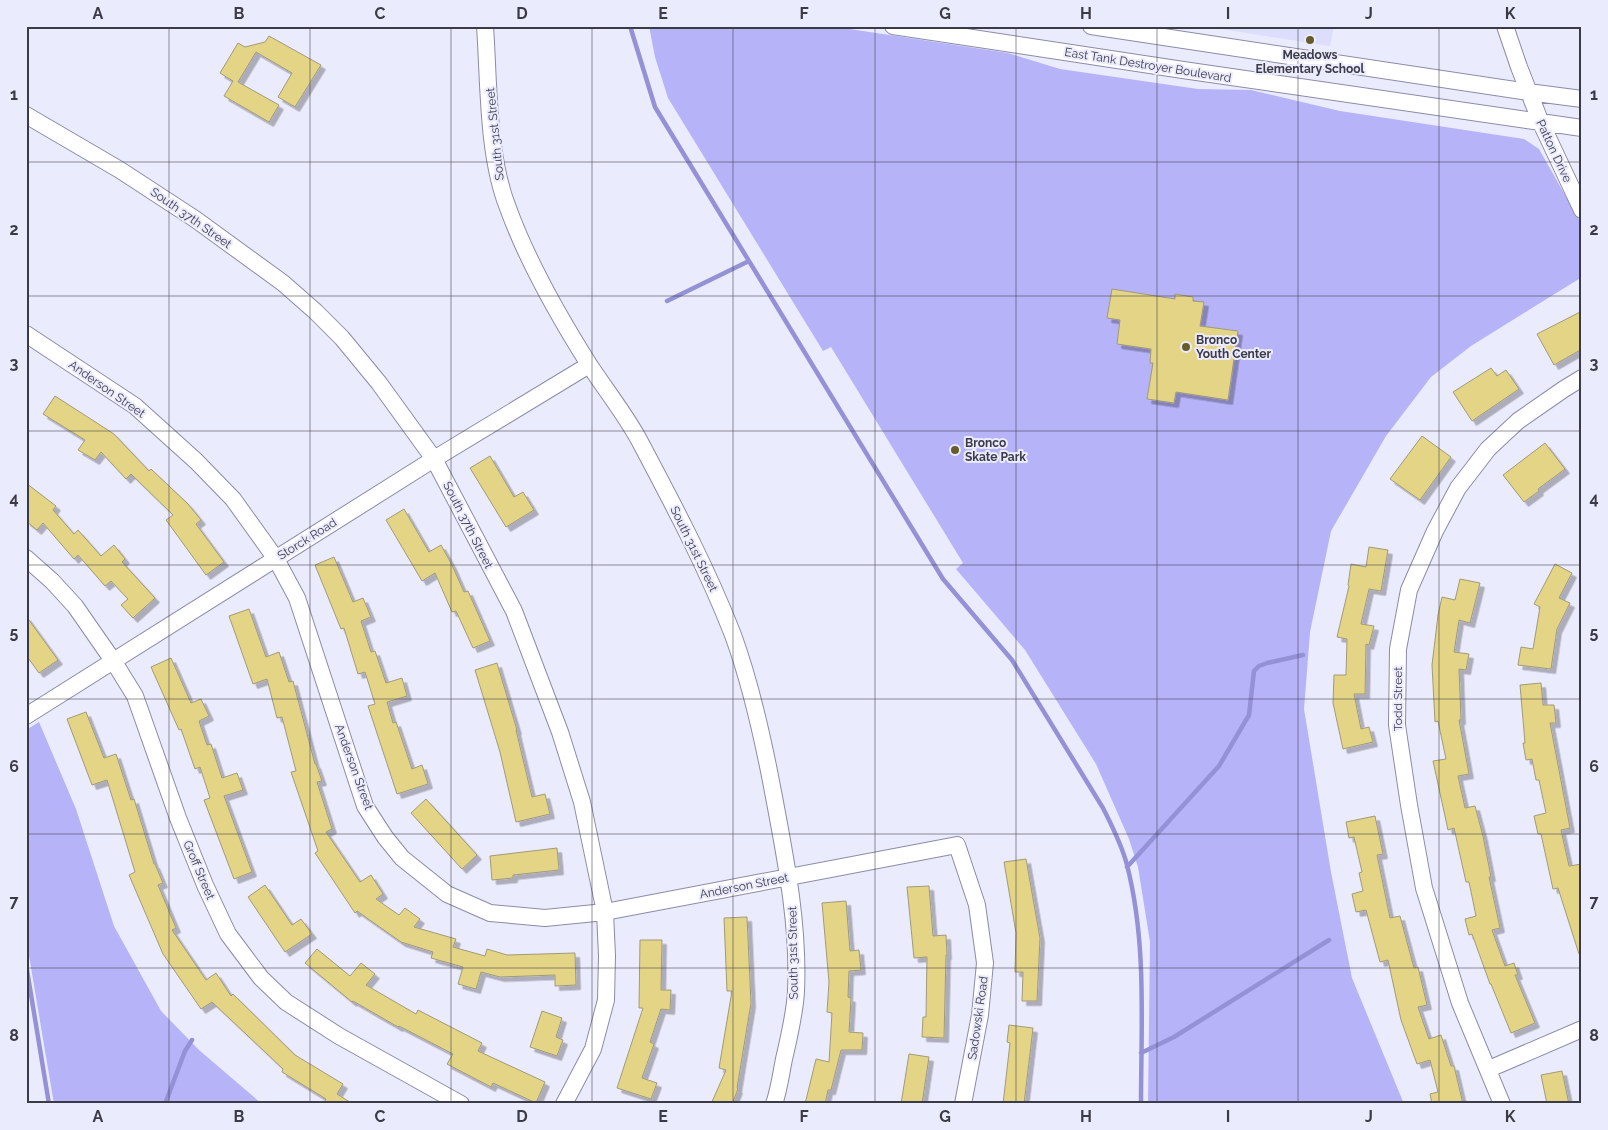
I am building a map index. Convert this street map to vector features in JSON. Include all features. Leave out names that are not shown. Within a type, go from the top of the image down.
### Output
[{"type":"street","name":"South 31st Street","points":[[485,26],[497,174],[522,245],[589,365],[636,435],[710,580],[734,638],[749,687],[764,746],[789,878],[794,933],[796,992],[788,1043],[774,1104]]},
{"type":"street","name":"East Tank Destroyer Boulevard","points":[[893,26],[1582,128]]},
{"type":"street","points":[[1090,26],[1528,92],[1582,98]]},
{"type":"street","name":"Patton Drive","points":[[1505,26],[1540,123],[1582,210]]},
{"type":"street","name":"South 37th Street","points":[[26,115],[142,184],[195,219],[283,283],[342,338],[379,383],[434,459],[514,611],[556,723],[582,802],[604,912],[608,956],[606,1000],[593,1049],[564,1104]]},
{"type":"street","name":"Anderson Street","points":[[26,334],[135,406],[233,499],[276,559],[297,598],[365,806],[385,837],[402,858],[447,894],[490,913],[545,918],[604,912],[957,845]]},
{"type":"street","name":"Storck Road","points":[[26,716],[434,459],[589,365]]},
{"type":"street","name":"Todd Street","points":[[1502,1104],[1460,1003],[1424,888],[1408,805],[1397,725],[1398,649],[1409,590],[1435,531],[1458,488],[1488,449],[1518,421],[1582,378]]},
{"type":"street","name":"Groff Street","points":[[26,558],[52,581],[75,606],[135,696],[178,818],[208,893],[228,934],[260,978],[286,1002],[339,1036],[461,1104]]},
{"type":"street","name":"Sadowski Road","points":[[957,845],[977,905],[985,963],[980,1015],[963,1104]]},
{"type":"street","points":[[1489,1069],[1582,1029]]},
{"type":"shaded area","points":[[649,26],[830,26],[1008,53],[1060,69],[1198,89],[1251,90],[1340,111],[1524,139],[1539,149],[1582,225],[1582,277],[1471,346],[1431,377],[1386,436],[1331,531],[1310,632],[1304,709],[1331,872],[1352,978],[1404,1104],[1148,1104],[1150,942],[1138,867],[1129,839],[1096,764],[1025,650],[956,569],[963,563],[831,347],[823,351],[668,98],[655,57]]},
{"type":"shaded area","name":"Meadows Elementary School","points":[[1202,26],[1334,26],[1330,46]]},
{"type":"shaded area","points":[[39,722],[76,809],[114,926],[161,1011],[199,1050],[262,1104],[54,1104],[26,938],[26,730]]},
{"type":"building","points":[[269,36],[321,65],[295,107],[278,97],[292,73],[256,52],[238,82],[279,105],[269,122],[224,96],[233,81],[220,73],[238,43],[245,47],[265,42]]},
{"type":"building","name":"Bronco Youth Center","points":[[1112,289],[1175,299],[1175,294],[1193,297],[1193,301],[1204,302],[1200,326],[1238,331],[1228,400],[1176,392],[1174,403],[1147,399],[1153,363],[1150,363],[1151,349],[1117,344],[1120,320],[1107,318]]},
{"type":"building","points":[[1582,311],[1582,349],[1554,365],[1537,334]]},
{"type":"building","points":[[1491,368],[1497,376],[1506,370],[1519,389],[1472,421],[1453,392]]},
{"type":"building","points":[[55,396],[114,434],[149,471],[151,469],[188,504],[201,520],[196,524],[224,562],[206,575],[166,520],[173,515],[131,474],[126,479],[101,452],[95,460],[78,450],[85,440],[43,414]]},
{"type":"building","points":[[1422,436],[1451,457],[1420,500],[1390,479]]},
{"type":"building","points":[[1545,443],[1565,469],[1524,502],[1503,475]]},
{"type":"building","points":[[490,456],[514,497],[523,492],[534,510],[506,527],[470,468]]},
{"type":"building","points":[[26,483],[56,506],[53,510],[74,534],[78,530],[101,556],[114,545],[125,559],[122,562],[155,598],[133,618],[121,605],[128,599],[111,581],[105,586],[78,555],[74,559],[43,523],[37,530],[26,521]]},
{"type":"building","points":[[404,509],[429,552],[441,545],[464,592],[468,591],[490,641],[473,648],[456,611],[452,612],[435,573],[422,581],[386,520]]},
{"type":"building","points":[[1369,547],[1388,550],[1381,591],[1369,589],[1361,624],[1374,626],[1369,645],[1366,644],[1365,694],[1354,694],[1361,729],[1369,727],[1373,742],[1343,749],[1333,703],[1334,675],[1346,675],[1347,639],[1337,637],[1349,586],[1351,564],[1366,567]]},
{"type":"building","points":[[334,557],[353,602],[363,598],[371,617],[361,621],[371,652],[375,651],[386,683],[402,678],[407,696],[387,702],[393,723],[396,722],[412,769],[422,765],[428,784],[397,794],[368,706],[375,704],[365,672],[358,674],[344,628],[341,629],[315,565]]},
{"type":"building","points":[[1555,564],[1572,573],[1559,598],[1570,603],[1557,629],[1551,669],[1518,665],[1521,647],[1533,649],[1540,607],[1534,604]]},
{"type":"building","points":[[1460,579],[1480,583],[1470,623],[1459,620],[1454,652],[1469,654],[1466,670],[1459,669],[1461,720],[1459,720],[1469,774],[1458,776],[1465,808],[1475,806],[1483,836],[1491,877],[1489,877],[1500,928],[1492,930],[1505,966],[1514,963],[1518,975],[1515,975],[1535,1023],[1511,1033],[1490,984],[1472,934],[1469,935],[1465,919],[1476,916],[1469,882],[1466,882],[1454,828],[1448,830],[1433,761],[1446,759],[1438,721],[1435,722],[1432,665],[1438,615],[1442,597],[1455,600]]},
{"type":"building","points":[[249,609],[266,657],[279,652],[289,682],[293,681],[315,764],[322,781],[317,782],[332,829],[326,832],[360,882],[371,875],[383,894],[376,899],[399,915],[405,908],[420,919],[414,927],[456,939],[453,947],[485,956],[487,949],[507,955],[575,953],[576,985],[555,986],[555,975],[500,977],[481,972],[476,989],[458,984],[463,967],[431,958],[433,952],[401,942],[357,911],[355,913],[315,853],[318,851],[291,772],[296,771],[282,717],[277,718],[267,679],[253,684],[229,616]]},
{"type":"building","points":[[26,616],[58,660],[39,673],[26,655]]},
{"type":"building","points":[[171,658],[191,703],[201,699],[209,716],[199,721],[207,745],[211,744],[222,778],[237,773],[243,790],[224,796],[252,872],[234,879],[204,800],[210,798],[200,767],[195,769],[181,729],[179,730],[151,667]]},
{"type":"building","points":[[497,663],[517,730],[532,797],[545,794],[550,814],[516,822],[500,752],[475,670]]},
{"type":"building","points":[[1541,683],[1543,705],[1554,705],[1556,723],[1550,723],[1570,828],[1561,830],[1569,866],[1582,864],[1582,954],[1579,954],[1558,888],[1553,889],[1541,834],[1538,834],[1534,816],[1546,813],[1539,780],[1536,780],[1532,759],[1526,760],[1523,743],[1525,743],[1520,685]]},
{"type":"building","points":[[86,712],[104,758],[116,754],[131,800],[134,799],[154,864],[163,883],[158,885],[176,928],[172,930],[206,980],[216,973],[231,996],[233,994],[295,1055],[343,1084],[337,1094],[353,1104],[323,1104],[326,1099],[282,1072],[283,1069],[212,1002],[201,1009],[163,954],[129,875],[135,872],[107,780],[92,785],[67,719]]},
{"type":"building","points":[[426,799],[477,855],[462,869],[411,813]]},
{"type":"building","points":[[1375,816],[1383,854],[1377,855],[1390,918],[1400,916],[1414,968],[1418,967],[1427,1005],[1418,1007],[1429,1039],[1441,1035],[1451,1066],[1454,1066],[1463,1104],[1432,1104],[1430,1094],[1438,1092],[1430,1060],[1417,1064],[1401,1020],[1388,960],[1380,962],[1366,910],[1356,912],[1352,894],[1363,891],[1359,873],[1362,872],[1354,837],[1349,838],[1346,822]]},
{"type":"building","points":[[557,848],[559,870],[513,875],[513,878],[492,880],[490,856]]},
{"type":"building","points":[[1026,859],[1040,938],[1037,1001],[1022,1001],[1023,972],[1015,972],[1016,933],[1004,862]]},
{"type":"building","points":[[265,885],[292,925],[301,919],[312,934],[285,952],[248,897]]},
{"type":"building","points":[[929,886],[933,936],[946,935],[944,1038],[922,1037],[923,1017],[926,1017],[927,957],[914,958],[907,887]]},
{"type":"building","points":[[846,901],[850,951],[859,950],[861,970],[849,971],[848,997],[851,998],[849,1032],[863,1033],[862,1050],[841,1050],[831,1090],[828,1090],[825,1104],[805,1104],[816,1059],[829,1062],[832,1013],[827,1012],[829,982],[822,903]]},
{"type":"building","points":[[747,917],[751,1003],[738,1089],[732,1104],[711,1104],[726,1070],[719,1068],[732,991],[727,991],[724,918]]},
{"type":"building","points":[[640,940],[662,940],[661,990],[671,990],[670,1010],[661,1009],[650,1042],[654,1044],[642,1078],[657,1083],[651,1099],[617,1088],[643,1008],[639,1008]]},
{"type":"building","points":[[317,949],[350,976],[361,963],[375,974],[366,985],[416,1014],[418,1010],[482,1043],[478,1051],[545,1082],[536,1103],[493,1083],[491,1087],[447,1064],[453,1054],[352,1002],[305,963]]},
{"type":"building","points":[[542,1011],[562,1018],[556,1037],[563,1040],[557,1056],[530,1047]]},
{"type":"building","points":[[1009,1025],[1033,1028],[1024,1104],[1003,1104],[1010,1043],[1007,1042]]},
{"type":"building","points":[[909,1054],[929,1057],[922,1104],[901,1104]]},
{"type":"building","points":[[1562,1071],[1569,1104],[1547,1104],[1541,1075]]},
{"type":"waterway","points":[[630,26],[655,107],[943,579],[1012,660],[1103,808],[1113,829],[1127,865],[1138,924],[1142,984],[1141,1104]]},
{"type":"waterway","points":[[667,301],[749,261]]},
{"type":"waterway","points":[[1127,867],[1219,766],[1249,715],[1254,671],[1259,666],[1267,663],[1303,655]]},
{"type":"waterway","points":[[1141,1053],[1174,1037],[1329,940]]},
{"type":"waterway","points":[[26,964],[49,1104]]},
{"type":"waterway","points":[[165,1104],[185,1051],[192,1040]]},
{"type":"place","name":"Meadows Elementary School","points":[[1310,40]]},
{"type":"place","name":"Bronco Youth Center","points":[[1186,347]]},
{"type":"place","name":"Bronco Skate Park","points":[[955,450]]}]
